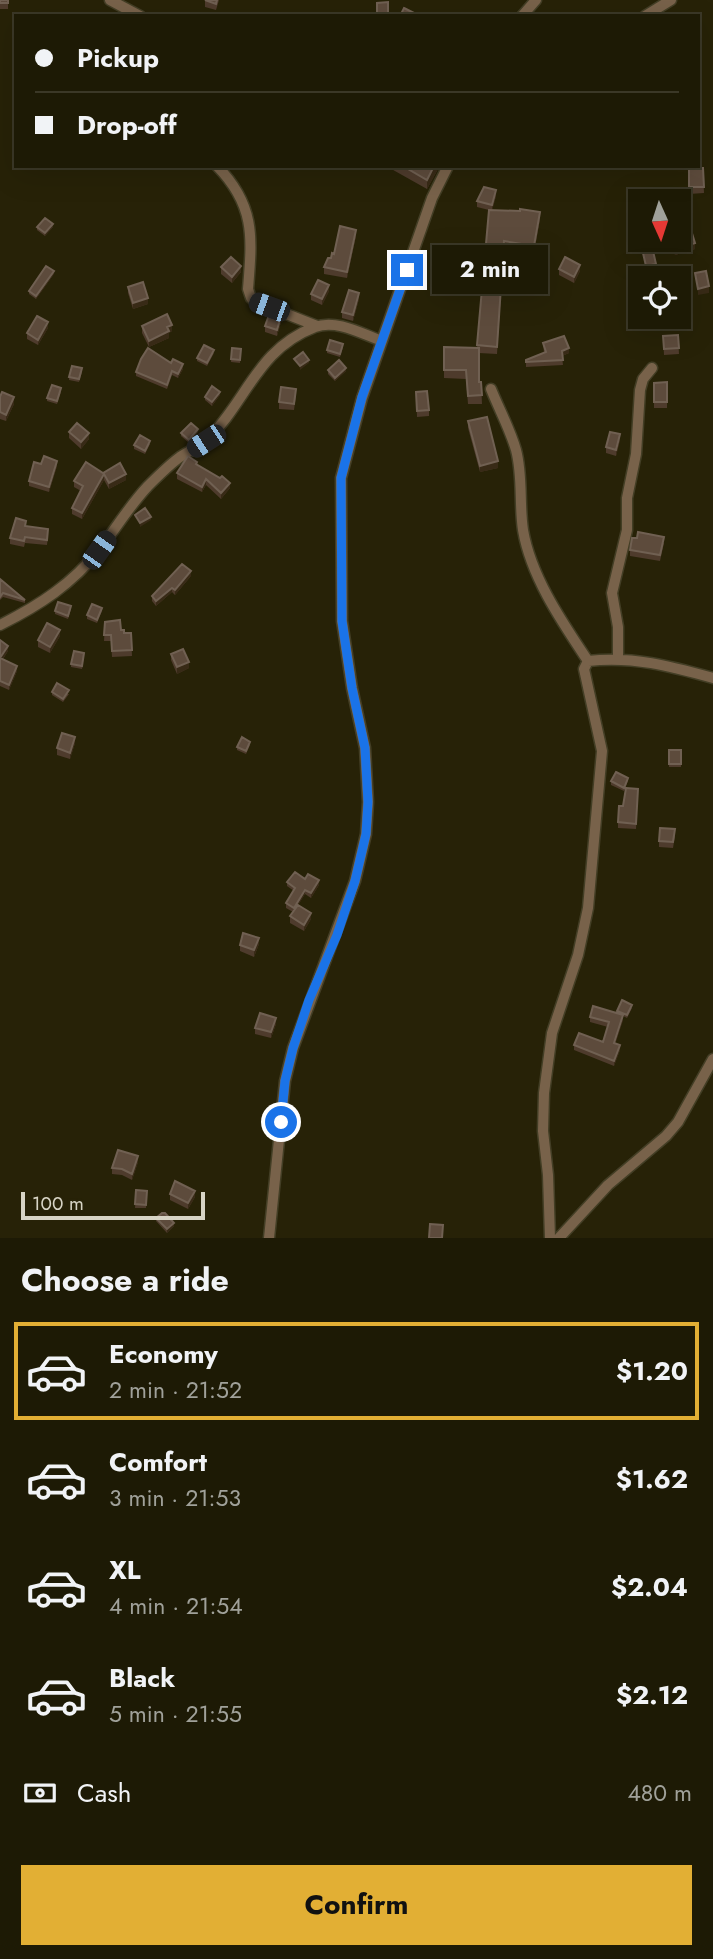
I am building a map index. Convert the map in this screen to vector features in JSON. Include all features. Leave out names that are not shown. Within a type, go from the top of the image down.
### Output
[{"type":"street","points":[[110,0],[136,14]]},
{"type":"street","points":[[524,14],[536,0]]},
{"type":"street","points":[[648,14],[671,0]]},
{"type":"street","points":[[219,168],[243,200],[250,223],[248,289],[251,298],[317,326],[346,327],[382,341]]},
{"type":"street","points":[[269,1238],[285,1081],[309,1000],[341,924],[366,834],[368,802],[365,748],[342,621],[341,478],[362,397],[432,198],[447,168]]},
{"type":"street","points":[[0,625],[43,603],[70,581],[99,550],[150,484],[178,458],[206,441],[237,403],[262,363],[283,345],[317,326]]},
{"type":"street","points":[[618,660],[618,627],[612,593],[626,530],[627,498],[636,454],[640,390],[643,380],[652,368]]},
{"type":"street","points":[[491,389],[516,449],[523,530],[535,568],[558,614],[588,661]]},
{"type":"street","points":[[588,661],[654,662],[713,678]]},
{"type":"street","points":[[550,1238],[548,1175],[543,1131],[544,1093],[552,1033],[578,955],[588,908],[602,751],[584,668],[588,661]]},
{"type":"street","points":[[559,1238],[608,1185],[666,1136],[678,1122],[713,1059]]},
{"type":"building","points":[[388,2],[388,14],[377,14],[377,3]]},
{"type":"building","points":[[404,8],[414,13],[413,14],[401,14]]},
{"type":"building","points":[[406,168],[433,168],[427,180]]},
{"type":"building","points":[[689,168],[703,168],[704,187],[689,187]]},
{"type":"building","points":[[484,187],[496,190],[492,205],[477,201]]},
{"type":"building","points":[[520,209],[540,212],[534,246],[504,241],[497,347],[477,345],[489,210]]},
{"type":"building","points":[[45,218],[53,224],[45,233],[37,227]]},
{"type":"building","points":[[340,226],[356,230],[347,272],[324,267],[328,258],[334,254]]},
{"type":"building","points":[[653,252],[656,264],[646,266],[643,253]]},
{"type":"building","points":[[231,257],[241,266],[232,277],[221,267]]},
{"type":"building","points":[[565,257],[580,265],[574,277],[559,269]]},
{"type":"building","points":[[46,266],[54,271],[36,296],[29,291]]},
{"type":"building","points":[[706,271],[709,286],[698,289],[695,273]]},
{"type":"building","points":[[318,280],[329,285],[322,299],[311,294]]},
{"type":"building","points":[[143,282],[148,298],[133,303],[128,287]]},
{"type":"building","points":[[349,290],[359,293],[353,315],[342,312]]},
{"type":"building","points":[[270,312],[281,316],[277,330],[265,326]]},
{"type":"building","points":[[167,314],[172,325],[167,327],[169,331],[149,341],[142,326]]},
{"type":"building","points":[[37,316],[48,322],[38,340],[27,333]]},
{"type":"building","points":[[678,335],[679,348],[664,349],[663,336]]},
{"type":"building","points":[[564,336],[569,348],[562,351],[563,360],[526,362],[546,352],[543,343]]},
{"type":"building","points":[[330,340],[343,344],[340,354],[327,350]]},
{"type":"building","points":[[204,345],[214,350],[207,363],[197,358]]},
{"type":"building","points":[[444,347],[479,348],[479,382],[482,395],[468,396],[466,370],[444,370]]},
{"type":"building","points":[[148,348],[171,363],[173,359],[183,364],[178,374],[172,371],[167,385],[136,372]]},
{"type":"building","points":[[232,348],[241,349],[240,360],[231,359]]},
{"type":"building","points":[[303,352],[309,360],[300,366],[294,359]]},
{"type":"building","points":[[339,360],[346,368],[335,378],[328,370]]},
{"type":"building","points":[[72,366],[82,368],[79,379],[69,377]]},
{"type":"building","points":[[667,382],[667,402],[654,402],[654,383]]},
{"type":"building","points":[[52,385],[61,388],[57,401],[47,398]]},
{"type":"building","points":[[212,386],[220,392],[212,402],[205,397]]},
{"type":"building","points":[[281,387],[296,389],[294,404],[279,402]]},
{"type":"building","points":[[427,391],[429,410],[417,411],[416,392]]},
{"type":"building","points":[[2,392],[14,397],[6,415],[0,412]]},
{"type":"building","points":[[487,417],[498,461],[480,466],[468,421]]},
{"type":"building","points":[[77,423],[89,433],[81,442],[69,432]]},
{"type":"building","points":[[191,423],[198,429],[189,440],[181,433]]},
{"type":"building","points":[[610,432],[620,434],[616,450],[606,447]]},
{"type":"building","points":[[140,435],[150,441],[145,451],[134,445]]},
{"type":"building","points":[[44,456],[57,461],[49,487],[29,481],[34,462],[41,464]]},
{"type":"building","points":[[188,456],[197,462],[196,464],[220,478],[222,476],[230,483],[221,493],[206,479],[202,487],[177,473]]},
{"type":"building","points":[[86,462],[103,473],[120,463],[126,474],[109,483],[104,474],[82,513],[72,508],[83,486],[74,481]]},
{"type":"building","points":[[145,508],[151,517],[140,523],[135,515]]},
{"type":"building","points":[[16,518],[26,521],[25,526],[48,529],[47,540],[25,537],[24,541],[10,538]]},
{"type":"building","points":[[638,532],[664,537],[660,555],[630,550],[632,538],[637,538]]},
{"type":"building","points":[[182,564],[191,571],[175,590],[172,588],[156,601],[152,596]]},
{"type":"building","points":[[0,579],[25,600],[3,593],[0,597]]},
{"type":"building","points":[[58,602],[71,606],[68,616],[55,611]]},
{"type":"building","points":[[92,604],[102,608],[97,620],[87,615]]},
{"type":"building","points":[[120,620],[121,630],[131,633],[132,650],[112,651],[111,635],[104,635],[105,622]]},
{"type":"building","points":[[47,623],[60,630],[50,647],[38,640]]},
{"type":"building","points":[[0,640],[8,646],[0,658]]},
{"type":"building","points":[[183,649],[189,662],[177,667],[171,654]]},
{"type":"building","points":[[74,651],[84,653],[82,666],[71,664]]},
{"type":"building","points":[[0,658],[17,666],[9,685],[0,681]]},
{"type":"building","points":[[57,683],[69,690],[63,699],[52,692]]},
{"type":"building","points":[[62,733],[75,737],[70,753],[57,748]]},
{"type":"building","points":[[242,737],[250,742],[246,751],[237,747]]},
{"type":"building","points":[[669,750],[681,750],[681,764],[669,764]]},
{"type":"building","points":[[616,772],[628,778],[624,788],[611,781]]},
{"type":"building","points":[[626,788],[638,789],[636,824],[618,822],[619,806],[623,806]]},
{"type":"building","points":[[660,828],[675,829],[673,842],[659,841]]},
{"type":"building","points":[[295,872],[305,879],[308,874],[319,880],[311,893],[305,890],[294,908],[286,903],[295,888],[287,882]]},
{"type":"building","points":[[298,905],[311,913],[304,925],[290,916]]},
{"type":"building","points":[[243,933],[259,938],[254,950],[240,945]]},
{"type":"building","points":[[622,1000],[632,1005],[627,1015],[617,1011]]},
{"type":"building","points":[[593,1006],[623,1015],[614,1043],[620,1045],[614,1061],[574,1045],[579,1033],[603,1042],[609,1022],[590,1017]]},
{"type":"building","points":[[260,1013],[276,1018],[271,1032],[255,1028]]},
{"type":"building","points":[[118,1150],[138,1156],[132,1174],[112,1168]]},
{"type":"building","points":[[175,1181],[195,1191],[188,1203],[170,1194]]},
{"type":"building","points":[[136,1190],[147,1191],[146,1205],[135,1204]]},
{"type":"building","points":[[162,1213],[174,1223],[167,1229],[156,1218]]},
{"type":"building","points":[[430,1224],[443,1225],[442,1238],[429,1238]]},
{"type":"route","points":[[281,1122],[285,1081],[293,1048],[309,1000],[337,935],[355,881],[366,834],[368,802],[365,748],[342,621],[341,478],[362,397],[407,270]]}]
